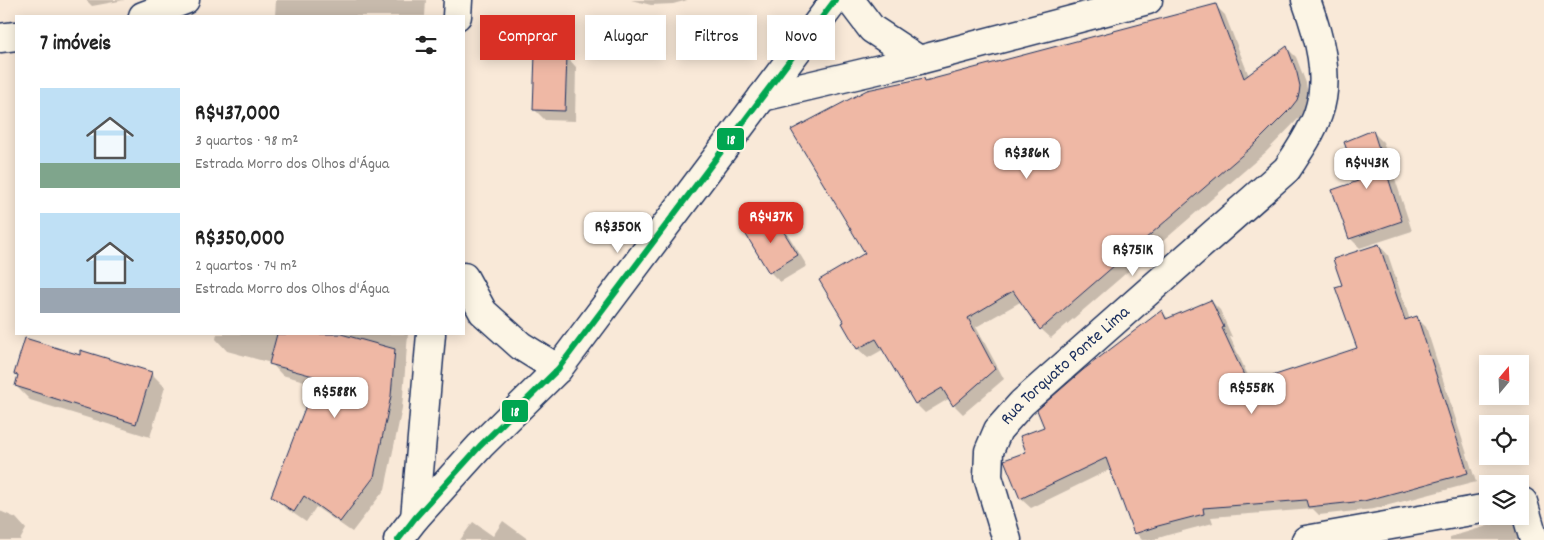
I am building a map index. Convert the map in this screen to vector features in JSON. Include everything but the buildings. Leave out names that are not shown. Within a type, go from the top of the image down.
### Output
[{"type":"street","points":[[146,15],[184,0]]},
{"type":"street","points":[[457,15],[458,0]]},
{"type":"street","points":[[398,540],[415,518],[480,446],[558,369],[835,0]]},
{"type":"street","points":[[850,0],[872,29],[919,60]]},
{"type":"street","points":[[762,97],[919,60],[1148,0]]},
{"type":"street","name":"Rua Torquato Ponte Lima","points":[[1007,540],[988,477],[990,451],[998,430],[1022,403],[1287,169],[1306,137],[1318,115],[1324,90],[1323,62],[1314,23],[1306,0]]},
{"type":"street","points":[[0,38],[15,36]]},
{"type":"street","points":[[465,279],[483,312],[521,346],[558,369]]},
{"type":"street","points":[[415,518],[431,335]]},
{"type":"street","points":[[1529,501],[1534,540]]},
{"type":"street","points":[[1306,540],[1479,510]]},
{"type":"transit line","name":"18","points":[[398,540],[415,518],[480,446],[558,369],[835,0]]}]
